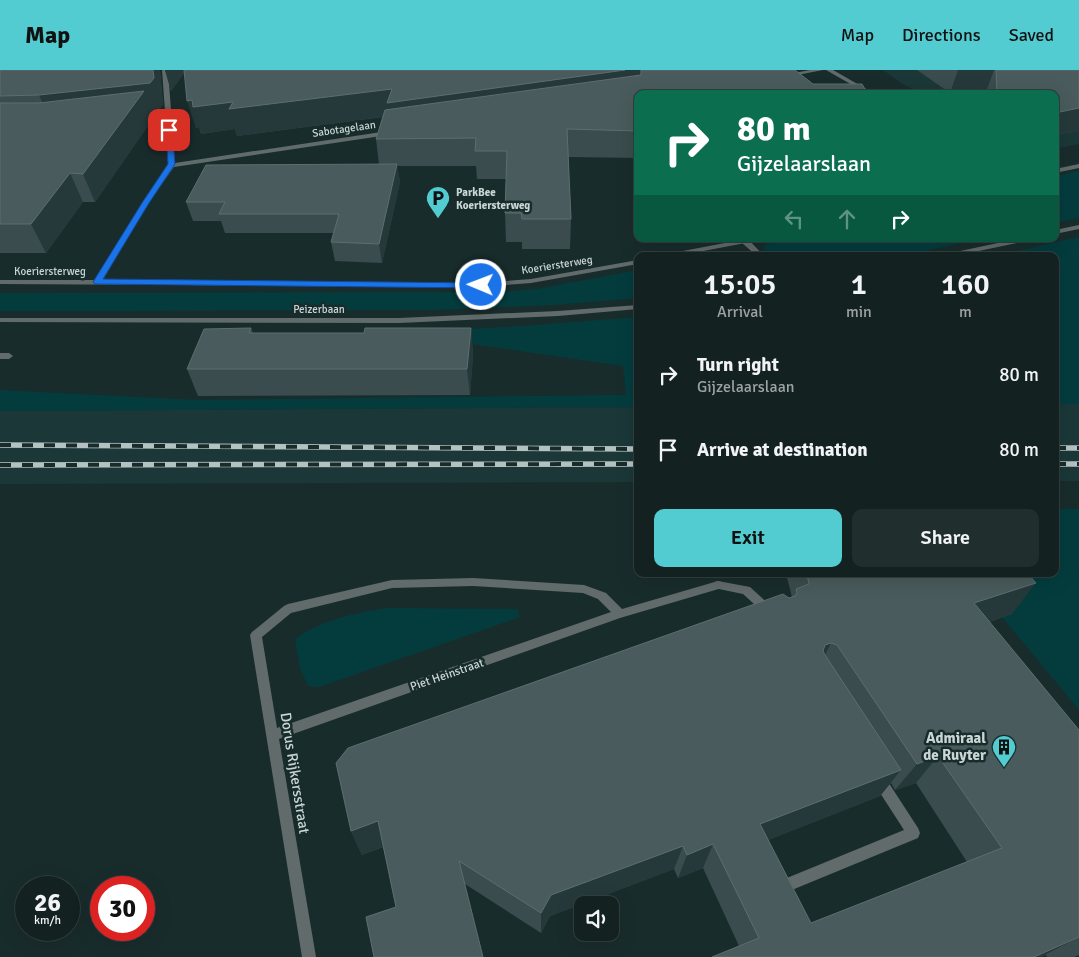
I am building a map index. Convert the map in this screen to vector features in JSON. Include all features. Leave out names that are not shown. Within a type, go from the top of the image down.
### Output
[{"type":"street","points":[[98,282],[145,203],[172,164],[165,70]]},
{"type":"street","points":[[782,76],[820,70]]},
{"type":"street","points":[[829,70],[865,90]]},
{"type":"street","points":[[129,117],[168,112]]},
{"type":"street","name":"Sabotagelaan","points":[[172,164],[392,132]]},
{"type":"street","points":[[1059,171],[1079,166]]},
{"type":"street","points":[[1059,231],[1079,227]]},
{"type":"street","points":[[687,252],[740,242]]},
{"type":"street","points":[[746,242],[757,252]]},
{"type":"street","points":[[965,252],[1012,242]]},
{"type":"street","name":"Koeriersterweg","points":[[0,282],[481,285],[540,280],[634,263]]},
{"type":"street","name":"Peizerbaan","points":[[0,320],[419,319],[525,316],[634,307]]},
{"type":"street","name":"Dorus Rijkersstraat","points":[[310,957],[256,635],[288,609],[392,584],[473,582],[584,590],[602,596],[620,614]]},
{"type":"street","name":"Piet Heinstraat","points":[[272,735],[620,614],[718,584],[746,590],[774,618]]},
{"type":"street","points":[[787,885],[913,833],[872,769]]},
{"type":"shaded area","points":[[883,70],[1079,70],[1079,144],[1059,148],[1059,90],[914,90]]},
{"type":"shaded area","points":[[1079,171],[1079,218],[1059,222],[1059,175]]},
{"type":"shaded area","points":[[1079,237],[1079,404],[1059,404],[1059,252],[1011,252]]},
{"type":"shaded area","points":[[776,242],[967,242],[921,252],[767,252],[763,248],[766,244]]},
{"type":"shaded area","points":[[634,271],[634,298],[554,305],[434,310],[0,311],[0,293],[497,292],[537,289]]},
{"type":"shaded area","points":[[634,317],[634,407],[0,411],[0,390],[196,400],[626,395],[623,366],[423,337],[424,331],[524,326]]},
{"type":"shaded area","points":[[1059,404],[1079,404],[1079,481],[1059,481]]},
{"type":"shaded area","points":[[634,407],[634,482],[0,484],[0,411]]},
{"type":"shaded area","points":[[1059,509],[1079,509],[1079,710],[1003,618],[1011,614],[985,577],[1059,577]]},
{"type":"shaded area","points":[[389,608],[517,609],[520,617],[319,687],[308,686],[300,668],[295,639],[327,622]]},
{"type":"building","points":[[0,70],[153,70],[154,78],[150,83],[39,95],[0,96]]},
{"type":"building","points":[[184,70],[625,70],[387,103],[392,89],[229,109],[233,102],[193,107],[192,100],[187,101]]},
{"type":"building","points":[[641,70],[795,70],[813,84],[862,84],[866,90],[634,90],[634,131],[567,129],[571,219],[522,219],[521,213],[505,213],[507,151],[475,151],[476,138],[376,139],[385,110],[641,75]]},
{"type":"building","points":[[996,70],[1079,70],[1079,108],[1059,112],[1059,90],[997,90]]},
{"type":"building","points":[[144,91],[83,174],[70,173],[31,224],[0,224],[0,103],[39,103]]},
{"type":"building","points":[[397,164],[379,244],[331,242],[339,214],[219,214],[225,202],[186,202],[206,165]]},
{"type":"building","points":[[251,328],[249,333],[364,333],[365,328],[471,328],[467,369],[187,369],[204,329]]},
{"type":"building","points":[[808,577],[1031,577],[1036,583],[974,603],[1079,730],[1079,937],[1034,957],[712,957],[759,938],[713,844],[687,855],[683,846],[551,895],[541,913],[459,861],[483,957],[374,957],[366,917],[396,907],[378,821],[351,831],[336,763],[348,748],[783,594],[789,598],[795,596],[797,593],[796,589],[809,584]],"holes":[[[831,643],[837,645],[917,764],[938,756],[1002,848],[811,923],[760,824],[901,770],[825,655],[823,651],[825,645]]]},
{"type":"railway","points":[[0,445],[634,449]]},
{"type":"railway","points":[[1059,448],[1079,448]]},
{"type":"railway","points":[[0,465],[634,464]]},
{"type":"railway","points":[[1059,464],[1079,464]]},
{"type":"place","name":"ParkBee Koeriersterweg","points":[[438,219]]},
{"type":"place","name":"Admiraal de Ruyter","points":[[1004,768]]},
{"type":"route","points":[[169,130],[172,164],[145,203],[98,282],[481,285]]}]
